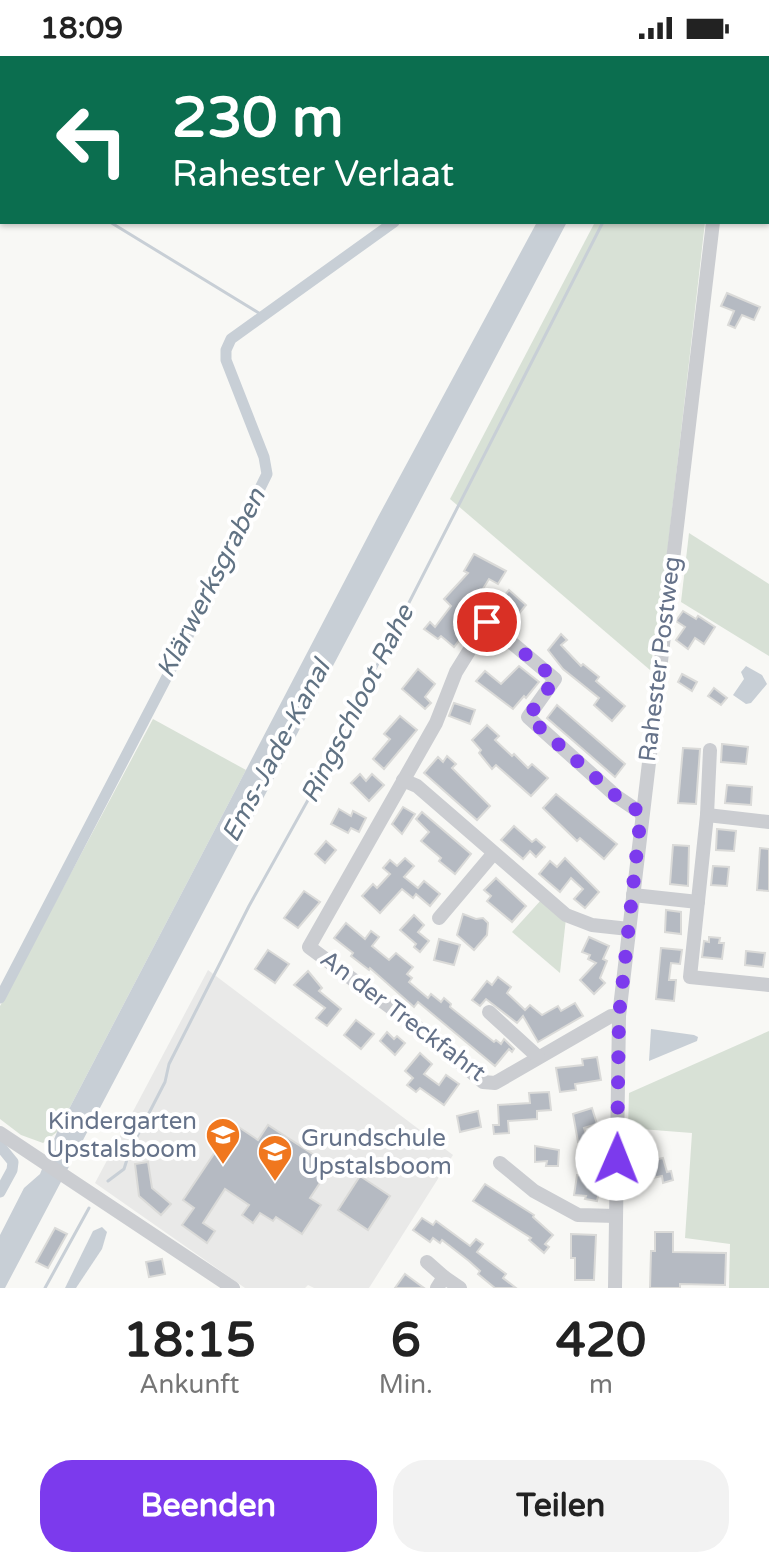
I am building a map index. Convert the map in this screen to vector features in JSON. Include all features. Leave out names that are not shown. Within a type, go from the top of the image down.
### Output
[{"type":"street","name":"Rahester Postweg","points":[[615,1288],[619,1016],[713,224]]},
{"type":"street","points":[[629,929],[592,925],[566,915],[417,786],[403,780],[436,723],[456,672],[486,617],[555,679],[528,717],[616,796],[641,813]]},
{"type":"street","points":[[710,750],[707,815],[690,977],[769,985]]},
{"type":"street","name":"An der Treckfahrt","points":[[403,780],[309,947],[432,1038],[483,1082],[495,1083],[611,1016],[619,1016]]},
{"type":"street","points":[[707,815],[769,822]]},
{"type":"street","points":[[439,918],[493,854]]},
{"type":"street","points":[[633,895],[698,902]]},
{"type":"street","points":[[489,1012],[538,1057]]},
{"type":"street","points":[[0,1133],[233,1288]]},
{"type":"street","points":[[500,1163],[534,1191],[578,1215],[616,1216]]},
{"type":"street","points":[[427,1262],[440,1283],[460,1288]]},
{"type":"shaded area","points":[[594,224],[705,224],[663,590],[650,670],[450,499]]},
{"type":"shaded area","points":[[689,533],[769,584],[769,656],[681,602]]},
{"type":"shaded area","points":[[153,719],[246,770],[57,1132],[43,1143],[21,1135],[0,1119],[0,1006]]},
{"type":"shaded area","points":[[542,899],[566,918],[560,973],[512,932]]},
{"type":"shaded area","points":[[208,970],[453,1155],[369,1288],[314,1288],[308,1285],[305,1288],[245,1288],[95,1183]]},
{"type":"shaded area","points":[[769,1031],[769,1288],[729,1288],[730,1244],[685,1238],[692,1133],[628,1128],[629,1093]]},
{"type":"water","name":"Ems-Jade-Kanal","points":[[536,224],[566,224],[5,1288],[0,1288],[0,1235],[24,1188],[40,1174],[57,1132],[378,517]]},
{"type":"water","points":[[746,666],[762,675],[767,684],[751,703],[746,704],[733,695],[744,679],[741,672]]},
{"type":"water","points":[[651,1029],[698,1037],[697,1041],[649,1061]]},
{"type":"water","points":[[102,1227],[107,1232],[102,1249],[76,1288],[65,1288],[93,1231]]},
{"type":"building","points":[[727,293],[760,307],[754,320],[742,315],[735,328],[728,325],[734,311],[721,306]]},
{"type":"building","points":[[474,554],[506,571],[498,584],[489,579],[476,600],[473,597],[459,612],[463,615],[454,625],[465,633],[454,647],[441,636],[438,639],[424,629],[430,622],[435,627],[451,606],[444,599],[468,573],[464,571]]},
{"type":"building","points":[[509,590],[526,605],[512,622],[497,609],[507,598],[504,596]]},
{"type":"building","points":[[683,611],[715,627],[704,644],[695,638],[688,649],[676,640],[685,627],[676,621]]},
{"type":"building","points":[[561,634],[567,640],[561,645],[581,666],[583,664],[599,677],[596,681],[625,706],[612,721],[594,705],[599,698],[563,669],[548,650]]},
{"type":"building","points":[[519,666],[539,682],[513,709],[476,681],[485,671],[501,684]]},
{"type":"building","points":[[418,669],[435,684],[425,697],[431,703],[425,709],[402,689]]},
{"type":"building","points":[[682,674],[697,682],[692,691],[678,682]]},
{"type":"building","points":[[714,688],[727,698],[721,705],[708,696]]},
{"type":"building","points":[[454,703],[475,710],[470,724],[449,716]]},
{"type":"building","points":[[557,705],[625,764],[615,777],[547,718]]},
{"type":"building","points":[[400,716],[417,730],[384,769],[373,759],[390,739],[384,734]]},
{"type":"building","points":[[487,725],[499,736],[495,740],[512,756],[514,754],[528,768],[532,764],[548,778],[531,796],[496,765],[492,769],[479,753],[481,750],[472,740]]},
{"type":"building","points":[[722,744],[748,747],[746,764],[721,762]]},
{"type":"building","points":[[683,748],[700,749],[696,804],[678,803]]},
{"type":"building","points":[[447,756],[456,764],[452,768],[490,806],[477,820],[424,773],[438,757],[443,762]]},
{"type":"building","points":[[360,774],[366,781],[372,774],[384,785],[369,801],[351,783]]},
{"type":"building","points":[[727,785],[752,787],[751,805],[725,803]]},
{"type":"building","points":[[556,794],[617,844],[604,859],[580,838],[577,841],[543,808]]},
{"type":"building","points":[[403,807],[415,814],[402,834],[392,824]]},
{"type":"building","points":[[339,809],[351,816],[353,811],[366,818],[359,832],[351,828],[348,833],[331,824]]},
{"type":"building","points":[[422,812],[471,854],[455,874],[421,841],[429,832],[416,819]]},
{"type":"building","points":[[514,826],[532,842],[536,839],[545,847],[536,857],[530,851],[523,859],[501,840]]},
{"type":"building","points":[[717,829],[736,831],[734,851],[716,850]]},
{"type":"building","points":[[326,841],[336,850],[325,863],[315,854]]},
{"type":"building","points":[[673,845],[689,846],[688,886],[670,884]]},
{"type":"building","points":[[760,848],[769,849],[769,891],[757,890]]},
{"type":"building","points":[[405,858],[414,866],[404,877],[418,888],[424,881],[440,894],[430,906],[416,894],[413,898],[402,889],[380,913],[362,896],[373,884],[377,888],[390,874],[383,868],[390,860],[397,866]]},
{"type":"building","points":[[565,858],[599,892],[585,908],[574,899],[583,889],[571,878],[560,892],[539,874],[550,861],[557,867]]},
{"type":"building","points":[[713,866],[729,867],[727,886],[711,885]]},
{"type":"building","points":[[496,878],[526,906],[512,922],[487,901],[491,896],[484,890]]},
{"type":"building","points":[[304,891],[320,902],[298,928],[284,918]]},
{"type":"building","points":[[666,910],[681,912],[681,934],[665,932]]},
{"type":"building","points":[[463,914],[483,918],[488,923],[487,935],[474,950],[457,935]]},
{"type":"building","points":[[414,915],[424,925],[418,932],[429,941],[420,952],[414,947],[416,944],[400,930]]},
{"type":"building","points":[[346,923],[365,939],[371,931],[379,937],[372,946],[389,960],[396,953],[413,967],[407,974],[412,978],[409,982],[428,998],[431,994],[441,1002],[444,998],[451,1004],[450,1007],[494,1042],[496,1040],[501,1044],[504,1039],[514,1049],[512,1052],[509,1049],[495,1066],[418,1002],[414,1007],[370,968],[351,956],[353,953],[334,938]]},
{"type":"building","points":[[589,937],[609,946],[600,978],[605,983],[594,994],[580,980],[596,963],[588,959],[590,955],[582,952]]},
{"type":"building","points":[[709,937],[720,938],[719,943],[724,943],[722,959],[702,957],[704,941],[709,942]]},
{"type":"building","points":[[439,939],[460,945],[454,965],[434,960]]},
{"type":"building","points":[[661,948],[682,950],[680,964],[671,963],[669,980],[676,980],[674,1001],[656,999]]},
{"type":"building","points":[[268,950],[289,964],[275,983],[255,969]]},
{"type":"building","points":[[746,951],[765,953],[763,967],[745,965]]},
{"type":"building","points":[[308,971],[322,988],[319,991],[341,1009],[327,1026],[316,1018],[325,1008],[294,985]]},
{"type":"building","points":[[498,977],[511,987],[507,993],[525,1010],[530,1005],[542,1015],[558,1006],[561,1011],[575,1003],[583,1016],[538,1042],[523,1016],[517,1023],[486,999],[480,1006],[472,1000],[487,981],[492,985]]},
{"type":"building","points":[[356,1020],[374,1034],[361,1049],[344,1035]]},
{"type":"building","points":[[387,1032],[405,1043],[395,1055],[380,1041]]},
{"type":"building","points":[[420,1053],[432,1064],[424,1074],[439,1085],[446,1075],[459,1084],[444,1105],[420,1088],[416,1092],[407,1085],[413,1078],[405,1071]]},
{"type":"building","points":[[597,1057],[601,1080],[575,1084],[576,1090],[560,1092],[556,1068],[583,1065],[582,1059]]},
{"type":"building","points":[[549,1092],[551,1110],[537,1111],[537,1119],[508,1121],[509,1133],[494,1134],[493,1125],[499,1125],[498,1105],[530,1103],[529,1093]]},
{"type":"building","points":[[592,1108],[597,1124],[584,1128],[588,1140],[578,1142],[573,1114]]},
{"type":"building","points":[[478,1111],[481,1127],[460,1132],[457,1116]]},
{"type":"building","name":"Grundschule Upstalsboom","points":[[234,1124],[258,1140],[268,1125],[331,1166],[310,1198],[321,1205],[302,1234],[276,1217],[273,1221],[260,1213],[253,1223],[242,1215],[249,1205],[225,1189],[203,1223],[215,1231],[207,1243],[182,1225],[194,1208],[183,1200]]},
{"type":"building","points":[[535,1146],[559,1150],[558,1166],[546,1166],[547,1161],[535,1162]]},
{"type":"building","points":[[663,1158],[673,1180],[663,1183],[662,1176],[643,1180],[638,1164]]},
{"type":"building","points":[[148,1162],[152,1188],[171,1204],[161,1215],[139,1196],[135,1164]]},
{"type":"building","points":[[577,1175],[591,1176],[590,1179],[601,1182],[597,1201],[574,1195]]},
{"type":"building","points":[[360,1176],[390,1196],[368,1230],[338,1210]]},
{"type":"building","points":[[485,1184],[534,1215],[553,1235],[545,1244],[549,1247],[544,1253],[529,1240],[531,1238],[473,1201]]},
{"type":"building","points":[[422,1218],[433,1225],[436,1221],[470,1246],[476,1239],[483,1244],[477,1252],[506,1274],[503,1278],[516,1288],[495,1288],[478,1274],[480,1271],[469,1261],[442,1240],[440,1243],[433,1238],[430,1242],[413,1230]]},
{"type":"building","points":[[55,1228],[67,1234],[48,1268],[36,1262]]},
{"type":"building","points":[[655,1232],[673,1232],[673,1252],[726,1253],[725,1285],[680,1284],[680,1288],[650,1288]]},
{"type":"building","points":[[571,1234],[596,1235],[594,1280],[575,1280]]},
{"type":"building","points":[[162,1259],[165,1274],[149,1277],[146,1262]]},
{"type":"building","points":[[405,1274],[424,1288],[395,1288]]},
{"type":"waterway","points":[[113,224],[262,315]]},
{"type":"waterway","name":"Klärwerksgraben","points":[[0,998],[184,644],[267,474],[264,457],[226,360],[231,339],[391,224]]},
{"type":"waterway","name":"Ringschloot Rahe","points":[[108,1181],[124,1169],[130,1150],[165,1082],[169,1064],[249,906],[313,791],[602,224]]},
{"type":"waterway","name":"Klärwerksgraben","points":[[0,1146],[13,1162],[0,1192]]},
{"type":"waterway","points":[[45,1288],[89,1208]]},
{"type":"place","name":"Kindergarten Upstalsboom","points":[[223,1166]]},
{"type":"place","name":"Grundschule Upstalsboom","points":[[275,1183]]},
{"type":"route","points":[[487,622],[555,679],[528,717],[616,796],[641,813],[619,1016],[617,1159]]}]
